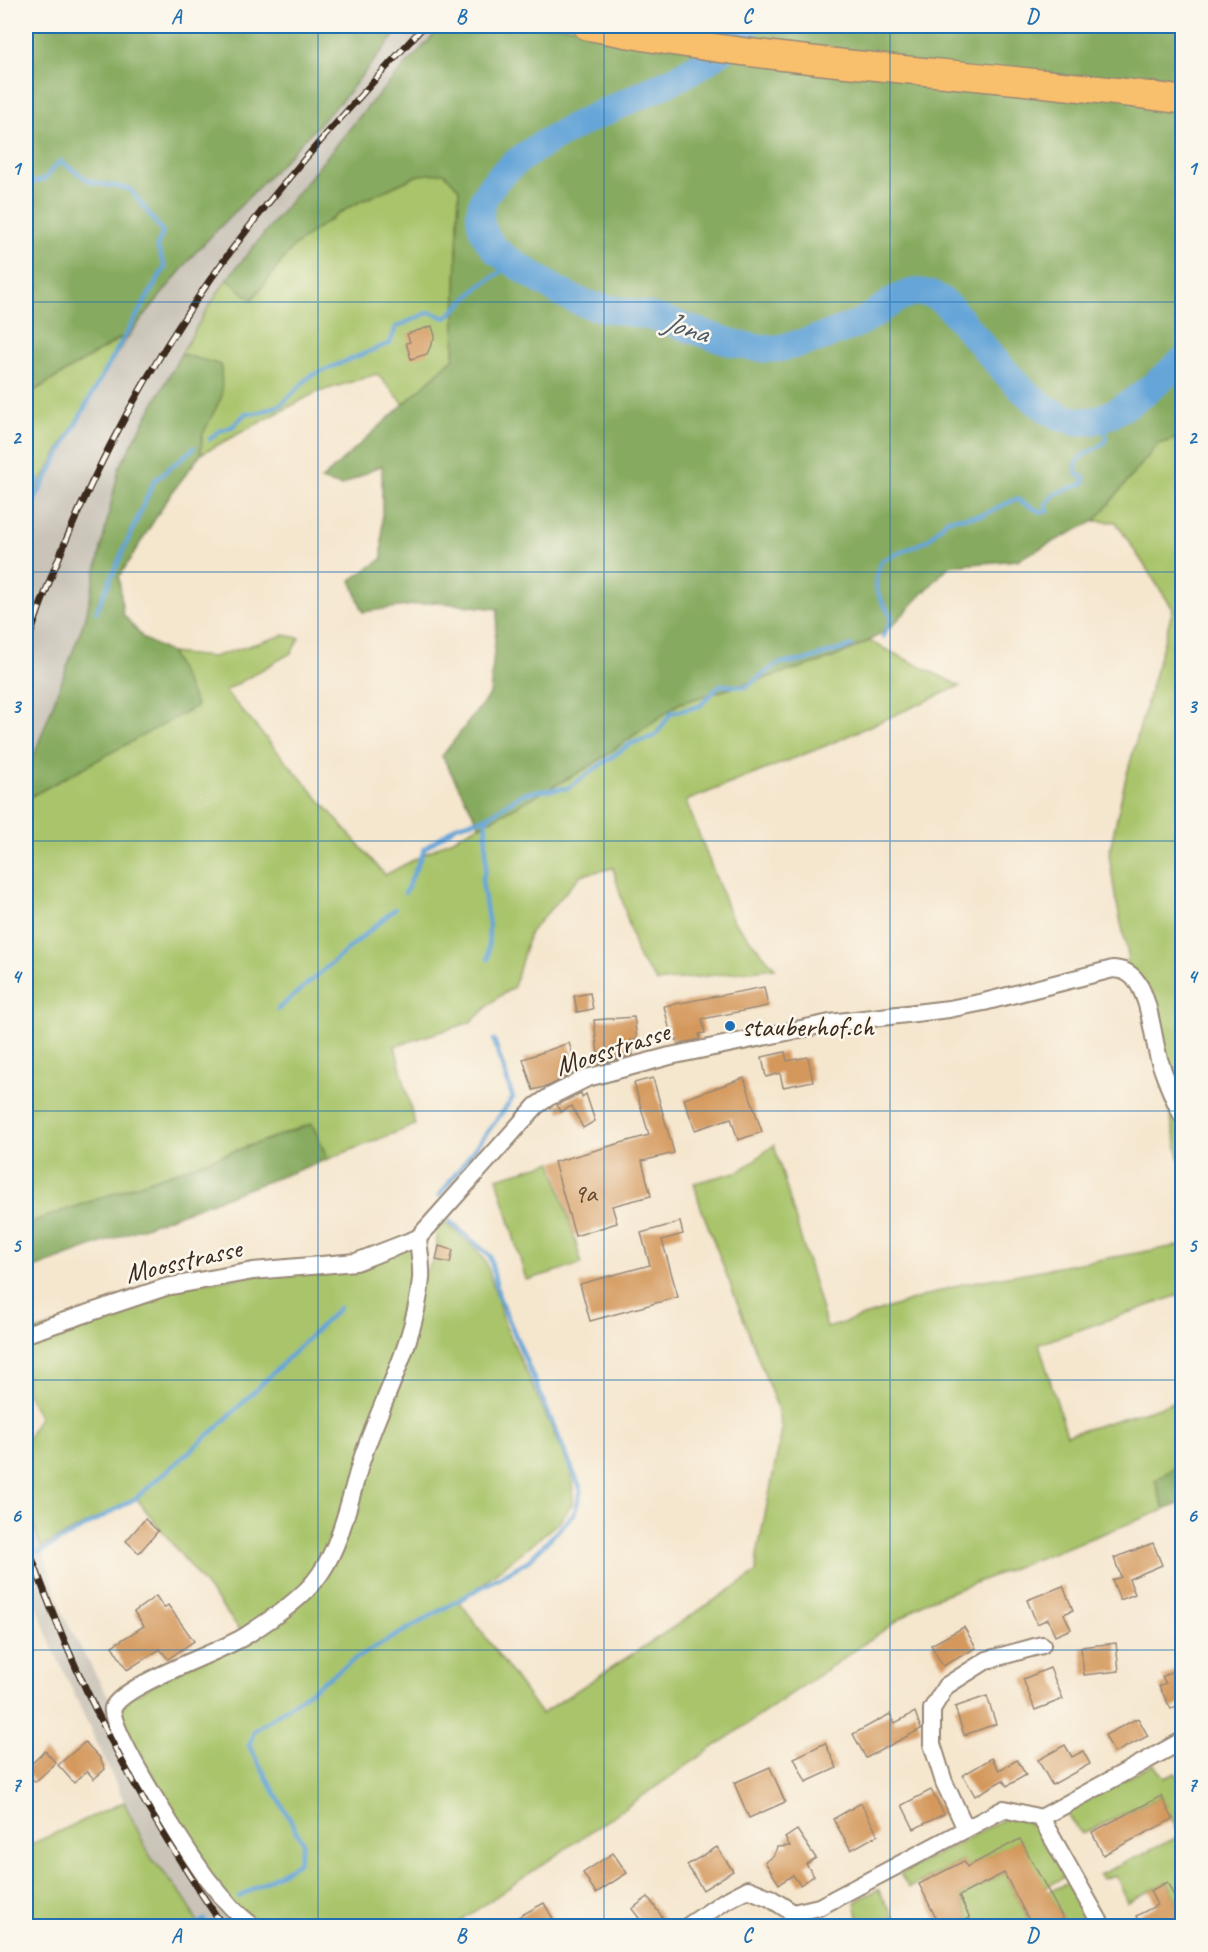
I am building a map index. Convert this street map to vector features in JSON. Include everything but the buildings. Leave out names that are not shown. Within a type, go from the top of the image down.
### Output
[{"type":"highway","points":[[587,26],[772,55],[1112,90],[1182,100]]},
{"type":"street","name":"Moosstrasse","points":[[26,1334],[166,1287],[253,1271],[356,1262],[418,1238],[536,1106],[587,1078],[670,1056],[786,1031],[984,1002],[1113,969],[1125,970],[1135,979],[1141,991],[1158,1058],[1182,1115]]},
{"type":"street","points":[[253,1926],[235,1912],[208,1879],[151,1793],[112,1712],[114,1706],[122,1698],[152,1678],[200,1659],[245,1637],[295,1600],[320,1575],[333,1551],[363,1456],[402,1362],[416,1314],[421,1276],[418,1238]]},
{"type":"street","points":[[966,1829],[944,1782],[932,1744],[932,1709],[946,1686],[987,1660],[1042,1645]]},
{"type":"street","points":[[688,1926],[725,1901],[748,1889],[770,1898],[793,1913],[819,1907],[1004,1809],[1041,1818],[1182,1741]]},
{"type":"street","points":[[1041,1818],[1102,1926]]},
{"type":"shaded area","points":[[402,26],[442,26],[369,105],[227,279],[206,311],[119,468],[86,616],[26,777],[26,507],[103,374],[132,331],[195,253],[343,99]]},
{"type":"shaded area","points":[[26,1498],[63,1615],[242,1926],[200,1926],[183,1896],[150,1857],[48,1638],[26,1571]]},
{"type":"green space","points":[[26,26],[402,26],[343,99],[195,253],[132,331],[26,396]]},
{"type":"green space","points":[[442,26],[1182,26],[1182,437],[1158,444],[1095,521],[1017,560],[949,566],[892,626],[869,641],[830,659],[680,703],[589,767],[480,826],[442,756],[490,694],[498,609],[435,602],[363,612],[351,580],[382,559],[382,465],[341,486],[321,480],[454,358],[459,189],[444,173],[418,175],[351,206],[292,248],[252,300],[227,279],[369,105]]},
{"type":"green space","points":[[444,172],[459,189],[454,358],[404,404],[377,374],[315,393],[201,454],[202,436],[221,365],[181,354],[227,279],[252,300],[292,248],[317,228],[351,206],[418,175]]},
{"type":"green space","points":[[132,331],[103,374],[26,507],[26,396]]},
{"type":"green space","points":[[181,354],[221,365],[222,396],[202,436],[201,454],[168,498],[119,577],[123,614],[144,639],[171,653],[197,706],[26,799],[26,777],[86,616],[119,468]]},
{"type":"green space","points":[[1182,437],[1182,1170],[1146,1006],[1125,970],[1128,955],[1109,854],[1125,781],[1173,609],[1116,522],[1095,521],[1158,444]]},
{"type":"green space","points":[[284,635],[300,638],[291,653],[225,691],[385,875],[589,767],[680,703],[830,659],[869,641],[960,686],[825,746],[686,801],[732,919],[775,968],[657,982],[638,957],[613,868],[581,875],[530,932],[514,987],[497,998],[471,1022],[395,1046],[415,1125],[328,1159],[312,1124],[26,1224],[26,799],[196,706],[171,653],[213,657]]},
{"type":"green space","points":[[312,1124],[328,1159],[26,1271],[26,1224]]},
{"type":"green space","points":[[774,1145],[827,1328],[962,1284],[1182,1245],[1182,1294],[1039,1344],[1067,1435],[1182,1400],[1182,1462],[1155,1481],[1164,1510],[925,1602],[453,1926],[253,1926],[223,1901],[114,1706],[245,1636],[136,1498],[41,1547],[26,1498],[26,1442],[39,1417],[26,1391],[26,1334],[167,1287],[356,1262],[418,1238],[422,1275],[436,1256],[435,1232],[445,1222],[476,1249],[486,1262],[506,1327],[572,1473],[573,1503],[559,1522],[460,1602],[541,1714],[756,1573],[757,1555],[782,1430],[777,1407],[700,1205],[694,1183],[740,1171]]},
{"type":"green space","points":[[552,1162],[582,1264],[526,1280],[497,1178]]},
{"type":"green space","points":[[1182,1462],[1182,1503],[1164,1510],[1155,1481]]},
{"type":"green space","points":[[1154,1764],[1164,1778],[1175,1773],[1180,1781],[1182,1780],[1182,1902],[1178,1904],[1167,1882],[1127,1902],[1116,1875],[1102,1879],[1099,1875],[1180,1836],[1161,1796],[1082,1834],[1064,1811]]},
{"type":"green space","points":[[124,1802],[150,1856],[183,1896],[200,1926],[26,1926],[26,1842],[27,1846]]},
{"type":"green space","points":[[1008,1817],[1027,1822],[1040,1832],[1050,1845],[1065,1876],[1045,1888],[1020,1840],[967,1867],[963,1861],[909,1888],[900,1874]]},
{"type":"green space","points":[[1004,1873],[1032,1926],[954,1926],[970,1918],[959,1896]]},
{"type":"green space","points":[[1070,1882],[1094,1926],[1067,1926],[1048,1892]]},
{"type":"green space","points":[[878,1889],[894,1917],[874,1926],[860,1926],[855,1902]]},
{"type":"waterway","name":"Jona","points":[[745,26],[726,46],[695,68],[567,130],[534,149],[507,170],[488,191],[480,214],[487,238],[499,253],[544,283],[578,301],[661,319],[736,344],[766,349],[780,348],[833,333],[868,318],[888,304],[910,293],[932,295],[950,307],[1027,394],[1045,408],[1064,418],[1083,422],[1102,418],[1124,407],[1182,361]]},
{"type":"waterway","points":[[26,185],[44,179],[60,161],[91,182],[130,189],[163,232],[157,246],[165,267],[103,374],[26,516]]},
{"type":"waterway","points":[[210,439],[219,431],[232,427],[246,413],[257,413],[281,405],[310,376],[390,343],[396,327],[430,312],[446,318],[480,286],[514,263]]},
{"type":"waterway","points":[[883,637],[892,618],[877,591],[876,578],[881,561],[928,540],[948,519],[983,515],[1016,499],[1041,512],[1048,511],[1046,504],[1055,494],[1084,483],[1084,478],[1077,474],[1076,466],[1078,460],[1104,443],[1106,434],[1101,419]]},
{"type":"waterway","points":[[96,612],[154,481],[194,448]]},
{"type":"waterway","points":[[26,462],[42,487]]},
{"type":"waterway","points":[[488,959],[489,926],[482,881],[486,868],[486,818],[524,793],[568,788],[630,744],[655,736],[671,713],[700,706],[720,685],[746,687],[779,663],[802,661],[852,646]]},
{"type":"waterway","points":[[405,893],[425,848],[458,825],[486,818]]},
{"type":"waterway","points":[[278,1009],[395,909]]},
{"type":"waterway","points":[[439,1196],[513,1098],[494,1040]]},
{"type":"waterway","points":[[239,1897],[298,1863],[303,1843],[249,1746],[254,1731],[358,1657],[528,1561],[574,1514],[581,1490],[499,1297],[490,1256],[449,1221]]},
{"type":"waterway","points":[[38,1553],[136,1498],[219,1426],[339,1308]]},
{"type":"waterway","points":[[195,1926],[204,1920]]},
{"type":"railway","points":[[26,647],[45,592],[91,484],[117,432],[176,331],[208,282],[264,208],[331,129],[424,26]]},
{"type":"railway","points":[[26,1541],[66,1644],[111,1740],[163,1834],[223,1926]]},
{"type":"place","name":"stauberhof.ch","points":[[730,1026]]}]
